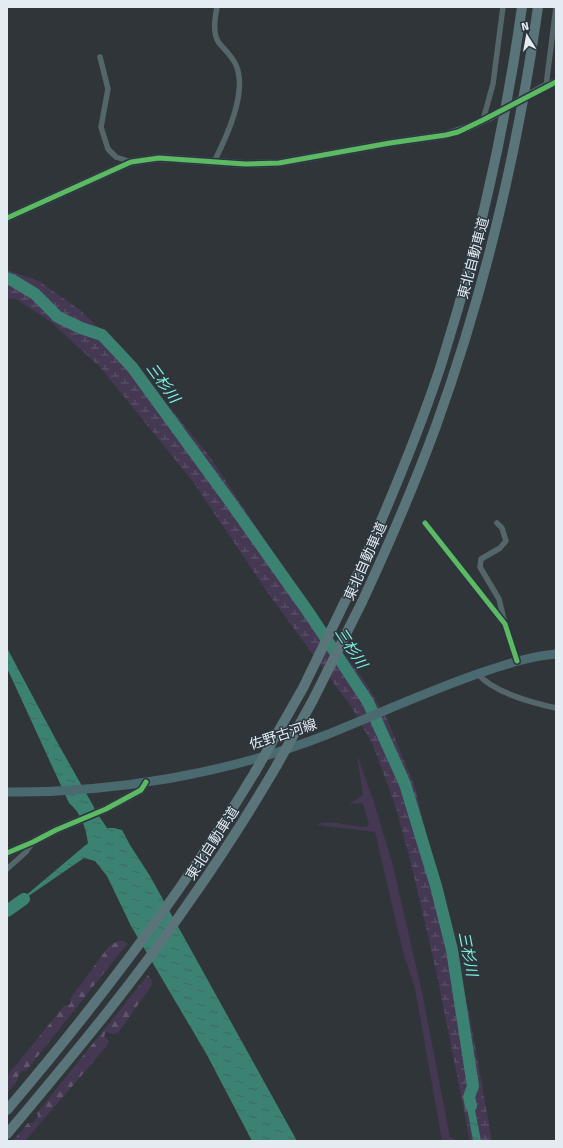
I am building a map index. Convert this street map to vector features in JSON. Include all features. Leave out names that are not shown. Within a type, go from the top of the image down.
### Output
[{"type":"highway","name":"東北自動車道","points":[[7,1110],[77,1026],[134,953],[207,848],[256,772],[303,688],[351,589],[392,497],[421,422],[455,318],[482,219],[496,160],[522,7]]},
{"type":"highway","name":"東北自動車道","points":[[7,1134],[89,1035],[142,967],[186,906],[248,813],[277,765],[313,700],[362,602],[397,524],[436,427],[471,321],[511,163],[538,7]]},
{"type":"main road","name":"佐野古河線","points":[[7,792],[59,791],[146,782],[214,768],[304,743],[478,674],[517,661],[556,654]]},
{"type":"street","points":[[214,162],[227,136],[238,99],[239,77],[236,66],[216,38],[215,26],[217,7]]},
{"type":"street","points":[[486,118],[493,84],[503,7]]},
{"type":"street","points":[[544,87],[556,7]]},
{"type":"street","points":[[100,57],[108,89],[101,127],[108,149],[116,157],[131,162]]},
{"type":"street","points":[[7,218],[131,162],[160,158],[266,164],[446,135],[469,127],[556,82]]},
{"type":"street","points":[[425,523],[505,624]]},
{"type":"street","points":[[497,523],[502,528],[506,541],[500,548],[481,559],[480,567],[499,599],[505,624],[517,661]]},
{"type":"street","points":[[478,674],[487,683],[524,700],[556,708]]},
{"type":"street","points":[[7,853],[34,842],[56,830],[87,818],[141,790],[146,782]]},
{"type":"street","points":[[7,869],[26,852],[34,842]]},
{"type":"green space","points":[[7,270],[39,281],[80,310],[121,349],[141,372],[210,457],[289,577],[367,685],[387,719],[415,787],[469,1012],[492,1141],[481,1141],[471,1089],[465,1097],[473,1141],[470,1141],[437,975],[411,863],[395,805],[373,745],[352,708],[270,596],[194,483],[100,367],[51,322],[16,299],[7,298]]},
{"type":"green space","points":[[357,755],[374,802],[393,866],[422,992],[450,1137],[458,1141],[442,1141],[415,988],[403,952],[375,832],[317,825],[321,823],[333,823],[363,827],[368,826],[369,824],[363,804],[349,804],[363,795]]},
{"type":"green space","points":[[118,941],[124,941],[127,944],[26,1071],[22,1071],[18,1076],[18,1080],[7,1093],[7,1076],[64,1006],[71,1003],[70,999],[109,946]]},
{"type":"green space","points":[[148,975],[152,981],[152,985],[118,1033],[113,1034],[106,1032],[104,1036],[109,1041],[106,1047],[25,1141],[13,1141],[28,1123],[33,1123],[38,1116],[37,1113]]},
{"type":"water","points":[[7,648],[56,740],[99,816],[107,828],[122,830],[150,876],[297,1141],[252,1141],[207,1055],[131,926],[107,876],[95,861],[84,858],[11,908],[88,843],[82,821],[77,811],[69,803],[7,668]]},
{"type":"water","points":[[469,1085],[481,1141],[473,1141],[465,1097]]},
{"type":"waterway","name":"三杉川","points":[[7,278],[35,294],[58,317],[81,328],[102,335],[132,367],[309,613],[368,702],[405,784],[436,886],[452,950],[473,1086],[469,1097],[471,1106]]},
{"type":"waterway","points":[[7,911],[24,899]]},
{"type":"cycle path","points":[[7,218],[131,162],[159,158],[245,164],[279,163],[390,143],[446,135],[458,132],[483,120],[556,82]]},
{"type":"cycle path","points":[[425,523],[505,624],[517,661]]},
{"type":"cycle path","points":[[7,853],[106,809],[141,790],[146,782]]}]
